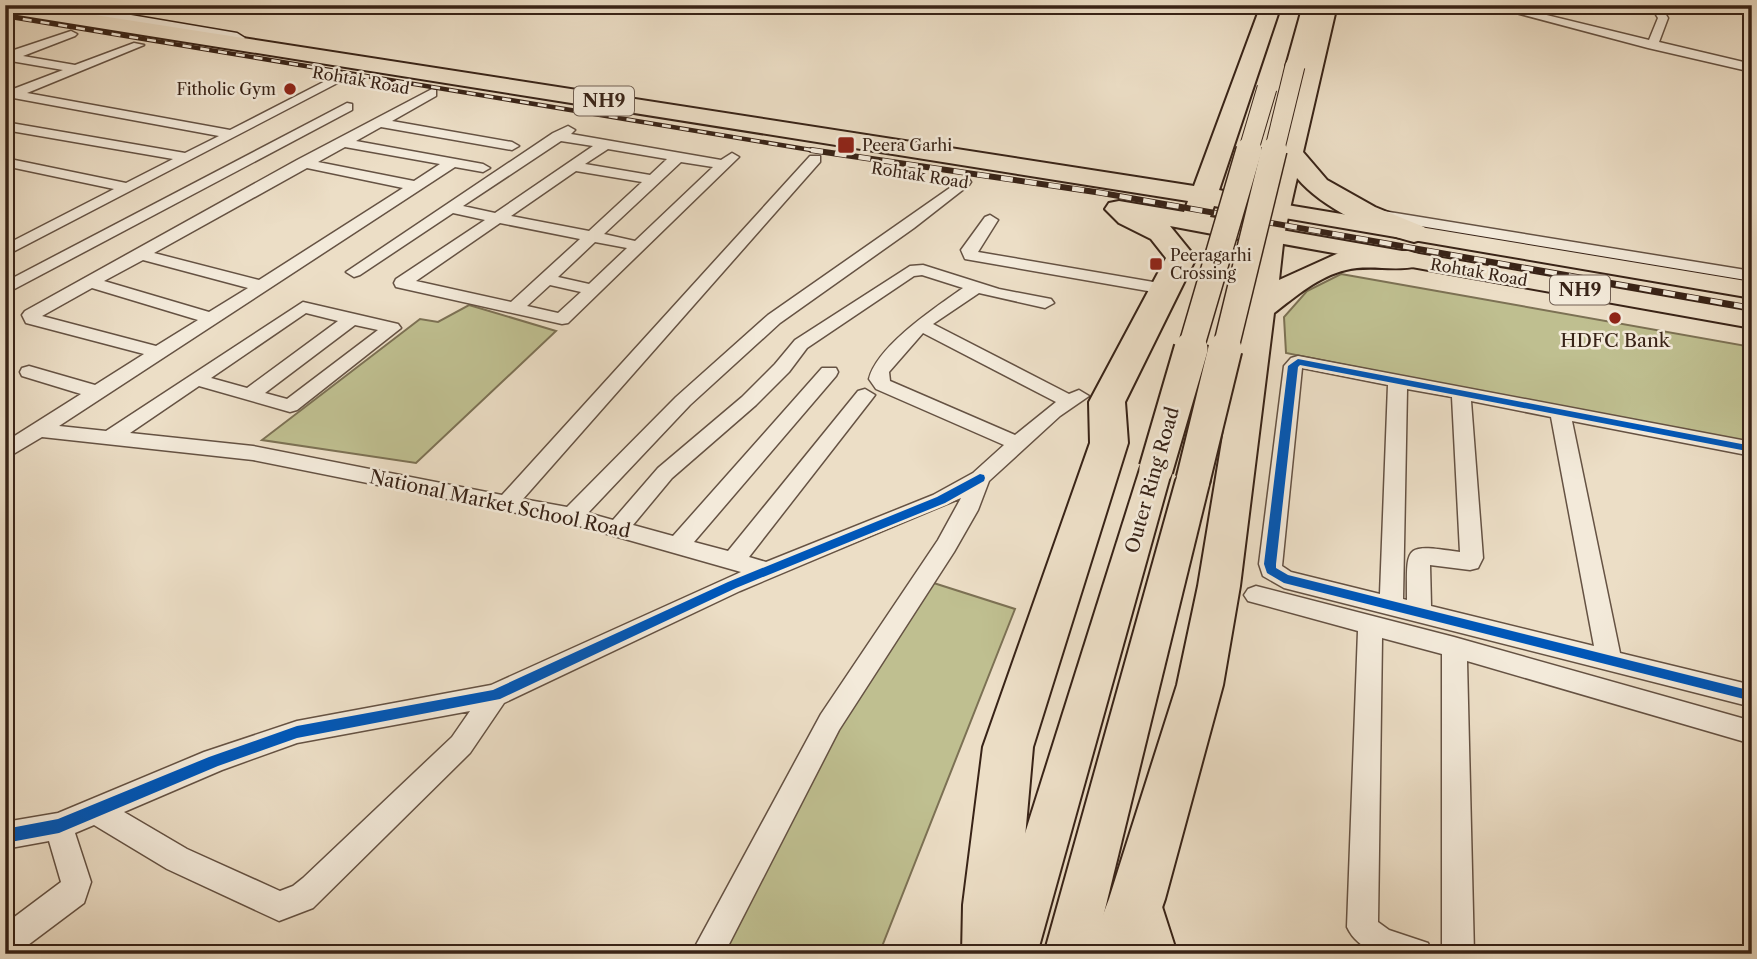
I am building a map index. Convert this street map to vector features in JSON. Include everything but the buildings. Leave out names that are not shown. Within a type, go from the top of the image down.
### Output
[{"type":"highway","points":[[1198,209],[1271,5]]},
{"type":"highway","points":[[1117,954],[1138,900],[1200,685],[1219,586],[1273,223],[1327,5]]},
{"type":"highway","name":"Rohtak Road","points":[[5,7],[99,18],[994,162],[1099,197],[1198,209],[1273,223]]},
{"type":"highway","name":"Rohtak Road","points":[[5,22],[62,37],[138,45],[432,93],[737,157]]},
{"type":"highway","points":[[1226,130],[1291,147],[1318,186],[1365,213],[1411,247]]},
{"type":"highway","points":[[791,155],[842,163]]},
{"type":"highway","points":[[1099,197],[1189,172],[1216,161]]},
{"type":"highway","name":"Rohtak Road","points":[[936,177],[991,187]]},
{"type":"highway","points":[[991,954],[991,905],[1008,747],[1109,443],[1105,407],[1181,258],[1161,233],[1099,197]]},
{"type":"highway","points":[[1259,310],[1296,282],[1341,261],[1411,247]]},
{"type":"main road","name":"Outer Ring Road","points":[[1012,954],[1174,474],[1285,64],[1311,5]]},
{"type":"main road","name":"Outer Ring Road","points":[[1069,954],[1174,474],[1285,64]]},
{"type":"main road","name":"Rohtak Road","points":[[1273,223],[1411,247],[1752,320]]},
{"type":"main road","name":"Rohtak Road","points":[[1411,247],[1743,282]]},
{"type":"main road","points":[[1138,900],[1149,944],[1146,954]]},
{"type":"street","points":[[44,5],[99,18]]},
{"type":"street","points":[[1491,5],[1752,68]]},
{"type":"street","points":[[1652,46],[1662,18],[1655,5]]},
{"type":"street","points":[[7,58],[62,37]]},
{"type":"street","points":[[8,95],[138,45]]},
{"type":"street","points":[[7,58],[76,70]]},
{"type":"street","points":[[5,251],[343,77]]},
{"type":"street","points":[[158,352],[32,319],[31,315],[432,93]]},
{"type":"street","points":[[8,95],[232,134]]},
{"type":"street","points":[[5,289],[346,107]]},
{"type":"street","points":[[377,122],[512,146]]},
{"type":"street","points":[[5,127],[186,157]]},
{"type":"street","points":[[354,272],[564,132],[604,145],[678,157],[737,157]]},
{"type":"street","points":[[341,142],[483,168]]},
{"type":"street","points":[[604,145],[402,283],[562,319],[737,157]]},
{"type":"street","points":[[515,308],[678,157]]},
{"type":"street","points":[[507,503],[815,159]]},
{"type":"street","points":[[5,162],[126,187]]},
{"type":"street","points":[[303,163],[415,186]]},
{"type":"street","points":[[5,452],[452,163]]},
{"type":"street","points":[[572,166],[653,180]]},
{"type":"street","points":[[5,181],[33,168]]},
{"type":"street","points":[[160,170],[203,183]]},
{"type":"street","points":[[572,516],[684,401],[774,319],[909,225],[964,182]]},
{"type":"street","points":[[450,208],[639,246]]},
{"type":"street","points":[[1365,213],[1743,282]]},
{"type":"street","points":[[990,220],[969,250],[971,256],[1165,289]]},
{"type":"street","points":[[139,254],[261,285]]},
{"type":"street","points":[[618,529],[665,473],[750,401],[782,368],[793,351],[910,271],[923,270],[976,288],[1045,303]]},
{"type":"street","points":[[547,279],[594,290]]},
{"type":"street","points":[[89,282],[211,318]]},
{"type":"street","points":[[976,288],[921,325],[880,370],[878,379],[883,385],[1016,443]]},
{"type":"street","points":[[108,439],[195,379],[303,307],[392,328],[290,406],[195,379]]},
{"type":"street","points":[[249,395],[354,318]]},
{"type":"street","points":[[5,836],[59,826],[225,757],[297,732],[495,695],[768,571],[941,499],[980,478],[1016,443],[1073,398],[921,325]]},
{"type":"street","points":[[1752,449],[1304,363],[1293,364],[1270,564],[1271,570],[1284,579],[1752,696]]},
{"type":"street","points":[[29,372],[96,392]]},
{"type":"street","points":[[678,545],[829,372]]},
{"type":"street","points":[[1391,606],[1398,381]]},
{"type":"street","points":[[1419,613],[1418,558],[1421,555],[1470,562],[1472,558],[1461,393]]},
{"type":"street","points":[[733,561],[865,395]]},
{"type":"street","points":[[1560,412],[1609,660]]},
{"type":"street","name":"National Market School Road","points":[[37,430],[253,453],[572,516],[768,571]]},
{"type":"street","points":[[707,954],[830,722],[946,546],[967,510],[980,478]]},
{"type":"street","points":[[1256,595],[1454,647],[1750,738]]},
{"type":"street","points":[[1370,625],[1362,928],[1367,936],[1376,941],[1417,954]]},
{"type":"street","points":[[1454,647],[1458,954]]},
{"type":"street","points":[[97,811],[177,859],[279,906],[302,898],[314,888],[461,745],[495,695]]},
{"type":"street","points":[[5,943],[72,892],[76,882],[59,826]]},
{"type":"green space","points":[[1341,274],[1752,347],[1752,446],[1286,353],[1284,317],[1307,291]]},
{"type":"green space","points":[[469,305],[556,331],[416,463],[262,440],[420,319],[438,322]]},
{"type":"green space","points":[[918,578],[1015,609],[879,954],[714,954]]},
{"type":"railway","points":[[5,16],[823,152]]},
{"type":"railway","points":[[811,150],[1102,193],[1752,308]]},
{"type":"cycle path","points":[[1752,449],[1298,362],[1293,366],[1270,564],[1271,570],[1284,579],[1752,696]]},
{"type":"cycle path","points":[[5,836],[59,826],[214,761],[297,732],[495,695],[732,585],[941,500],[980,478]]},
{"type":"place","name":"Fitholic Gym","points":[[290,89]]},
{"type":"place","name":"Peera Garhi","points":[[846,145]]},
{"type":"place","name":"Peeragarhi Crossing","points":[[1156,264]]},
{"type":"place","name":"HDFC Bank","points":[[1615,318]]}]
